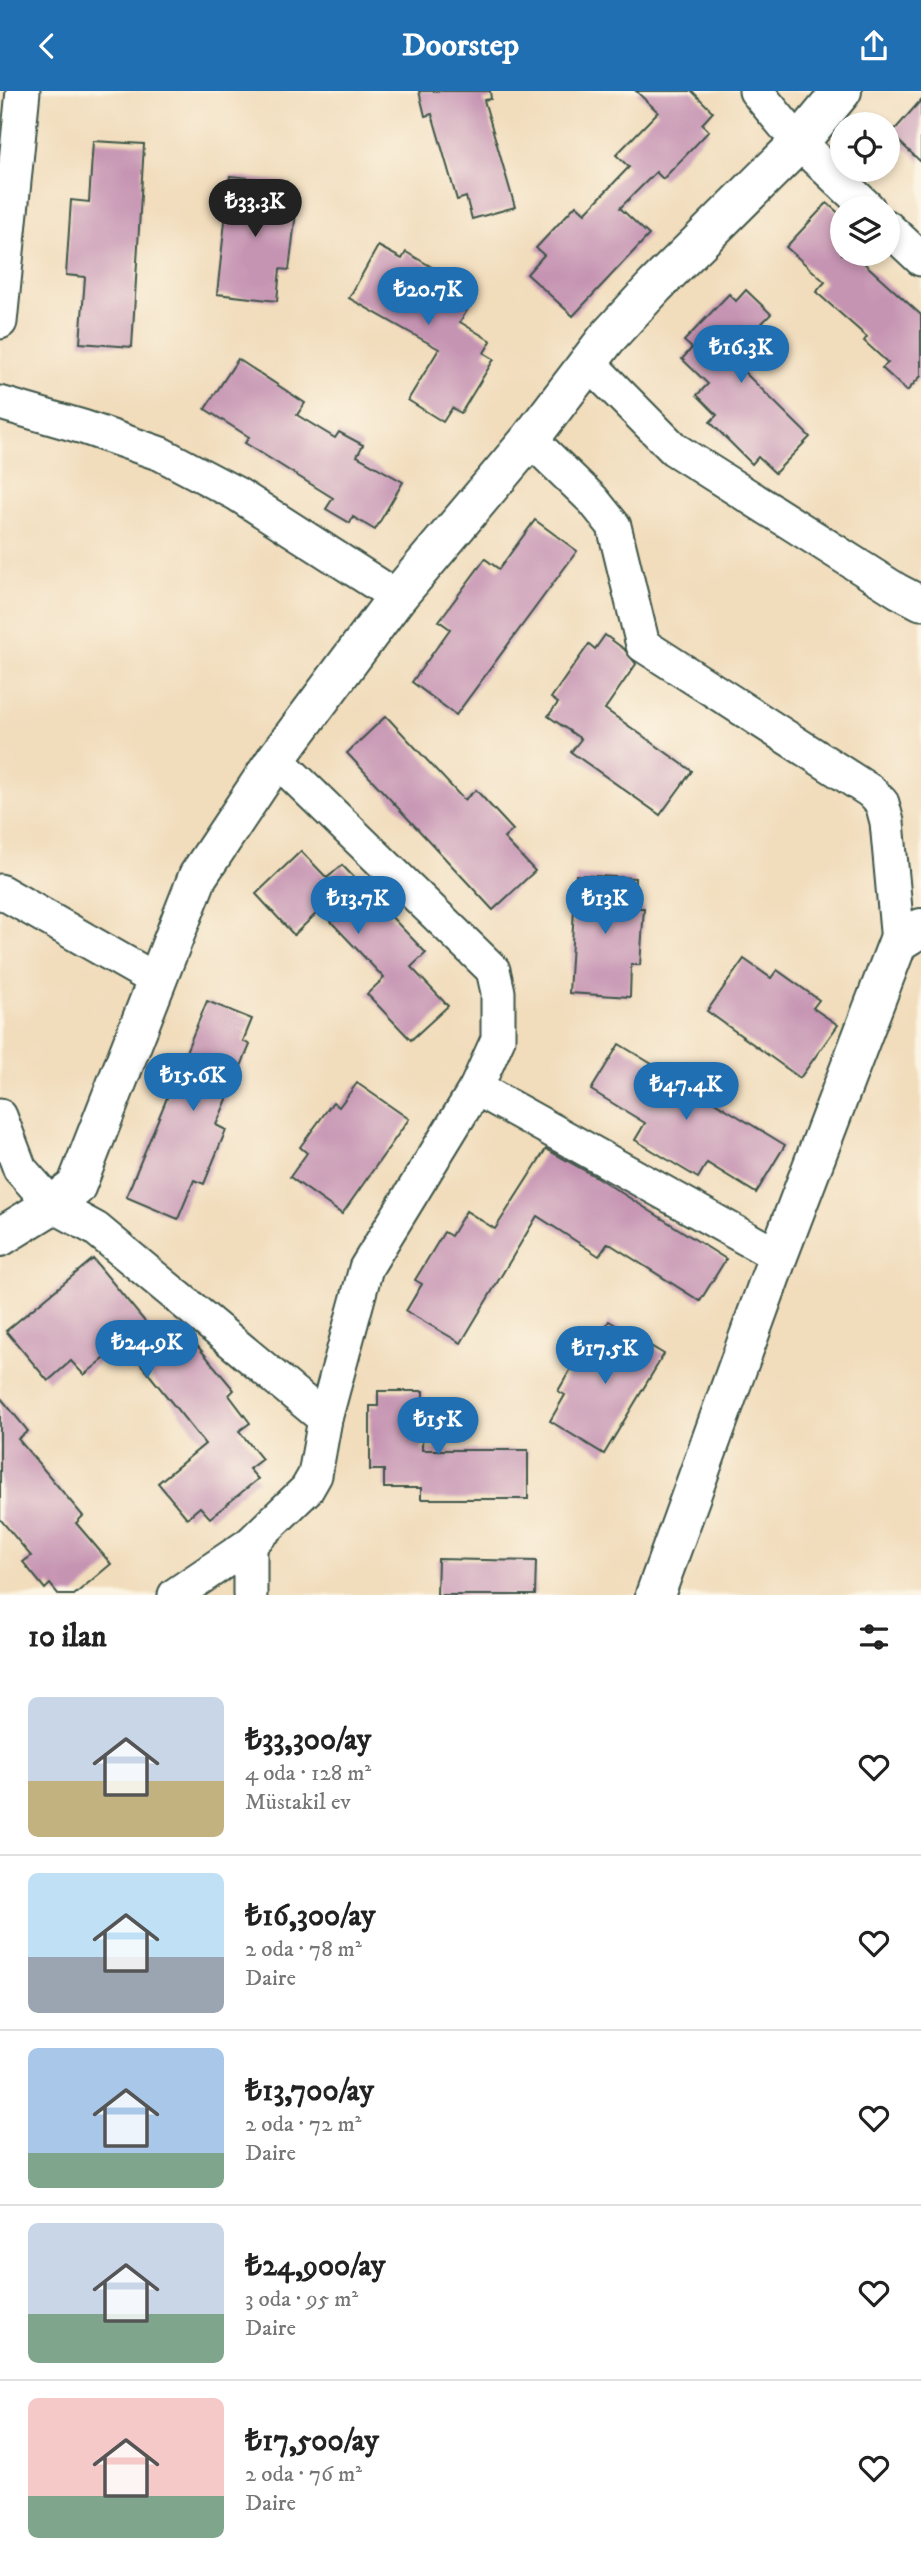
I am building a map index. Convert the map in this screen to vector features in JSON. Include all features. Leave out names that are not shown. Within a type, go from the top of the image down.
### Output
[{"type":"street","points":[[0,322],[23,91]]},
{"type":"street","points":[[756,91],[799,142],[855,196]]},
{"type":"street","points":[[0,1237],[76,1187],[198,876],[276,759],[397,597],[530,439],[588,362],[655,286],[799,142],[842,91]]},
{"type":"street","points":[[900,239],[921,259]]},
{"type":"street","points":[[588,362],[674,449],[921,603]]},
{"type":"street","points":[[0,403],[83,427],[161,454],[237,494],[397,597]]},
{"type":"street","points":[[530,439],[593,500],[614,526],[643,645],[870,791],[883,803],[910,935],[778,1256],[655,1595]]},
{"type":"street","points":[[175,1595],[250,1544],[307,1489],[315,1475],[325,1419],[366,1268],[476,1088],[498,1039],[498,992],[493,970],[276,759]]},
{"type":"street","points":[[0,891],[156,980]]},
{"type":"street","points":[[476,1088],[778,1256]]},
{"type":"street","points":[[0,1116],[20,1169],[52,1205],[96,1229],[325,1419]]},
{"type":"street","points":[[250,1544],[250,1595]]},
{"type":"building","points":[[419,91],[490,91],[491,99],[484,100],[515,207],[472,219],[466,197],[457,200],[432,114],[425,116]]},
{"type":"building","points":[[636,91],[692,91],[713,112],[702,124],[709,131],[663,179],[656,172],[620,208],[649,235],[573,316],[527,274],[544,255],[536,248],[576,205],[585,213],[629,167],[616,155],[658,112]]},
{"type":"building","points":[[921,100],[921,162],[900,142],[900,124]]},
{"type":"building","points":[[93,141],[144,144],[132,347],[80,343],[85,277],[66,275],[71,200],[89,202]]},
{"type":"building","points":[[230,176],[287,182],[284,211],[296,212],[289,270],[280,269],[277,301],[217,294]]},
{"type":"building","points":[[827,203],[830,206],[830,266],[867,266],[921,315],[921,376],[907,391],[882,368],[888,363],[864,341],[867,337],[816,292],[825,282],[786,247]]},
{"type":"building","points":[[378,246],[402,259],[406,252],[456,281],[450,290],[472,302],[460,322],[491,341],[484,353],[494,359],[461,413],[452,408],[443,422],[408,400],[439,349],[349,298]]},
{"type":"building","points":[[746,290],[771,314],[729,357],[810,437],[775,473],[758,457],[752,464],[710,422],[717,415],[697,395],[708,384],[682,359],[692,348],[684,341],[729,294],[736,301]]},
{"type":"building","points":[[238,359],[305,403],[297,415],[335,438],[339,432],[363,445],[357,456],[403,482],[375,530],[353,517],[350,523],[326,509],[333,498],[245,443],[249,437],[205,409]]},
{"type":"building","points":[[535,520],[577,551],[456,715],[412,682],[450,629],[439,621],[485,559],[499,569]]},
{"type":"building","points":[[605,635],[624,649],[636,664],[605,709],[692,771],[660,815],[571,752],[581,739],[548,716],[558,703],[551,698],[589,644],[595,649]]},
{"type":"building","points":[[386,716],[464,800],[476,790],[513,830],[504,838],[535,871],[493,910],[347,753]]},
{"type":"building","points":[[301,851],[327,878],[342,865],[426,953],[411,967],[448,1006],[411,1040],[367,994],[384,978],[320,910],[294,935],[256,894]]},
{"type":"building","points":[[576,875],[635,878],[634,908],[644,908],[640,965],[631,965],[630,997],[569,993]]},
{"type":"building","points":[[744,959],[771,978],[777,970],[819,1000],[813,1008],[838,1025],[800,1078],[707,1011]]},
{"type":"building","points":[[207,1001],[252,1019],[243,1041],[250,1045],[216,1125],[226,1130],[204,1184],[194,1180],[178,1219],[126,1197]]},
{"type":"building","points":[[619,1044],[785,1145],[756,1193],[707,1163],[698,1178],[635,1140],[645,1123],[591,1090]]},
{"type":"building","points":[[357,1083],[409,1119],[342,1214],[290,1177],[307,1153],[300,1147],[333,1102],[339,1107]]},
{"type":"building","points":[[546,1149],[598,1178],[726,1259],[700,1301],[608,1243],[599,1256],[537,1216],[461,1343],[406,1311],[422,1284],[415,1280],[444,1232],[451,1236],[466,1211],[495,1229]]},
{"type":"building","points":[[93,1259],[161,1341],[180,1325],[234,1390],[229,1395],[250,1423],[239,1431],[262,1459],[249,1469],[258,1479],[210,1518],[200,1507],[187,1518],[158,1483],[205,1444],[124,1343],[84,1375],[71,1361],[48,1381],[6,1331]]},
{"type":"building","points":[[609,1321],[664,1354],[604,1454],[550,1421],[565,1395],[558,1391],[586,1343],[594,1347]]},
{"type":"building","points":[[378,1391],[423,1391],[422,1450],[528,1450],[528,1499],[421,1499],[421,1488],[384,1488],[384,1470],[370,1470],[370,1406],[378,1406]]},
{"type":"building","points":[[0,1397],[28,1431],[18,1439],[83,1516],[76,1523],[111,1564],[74,1595],[59,1595],[50,1584],[45,1589],[23,1562],[31,1556],[0,1519]]},
{"type":"building","points":[[438,1559],[536,1561],[535,1595],[437,1595]]}]
